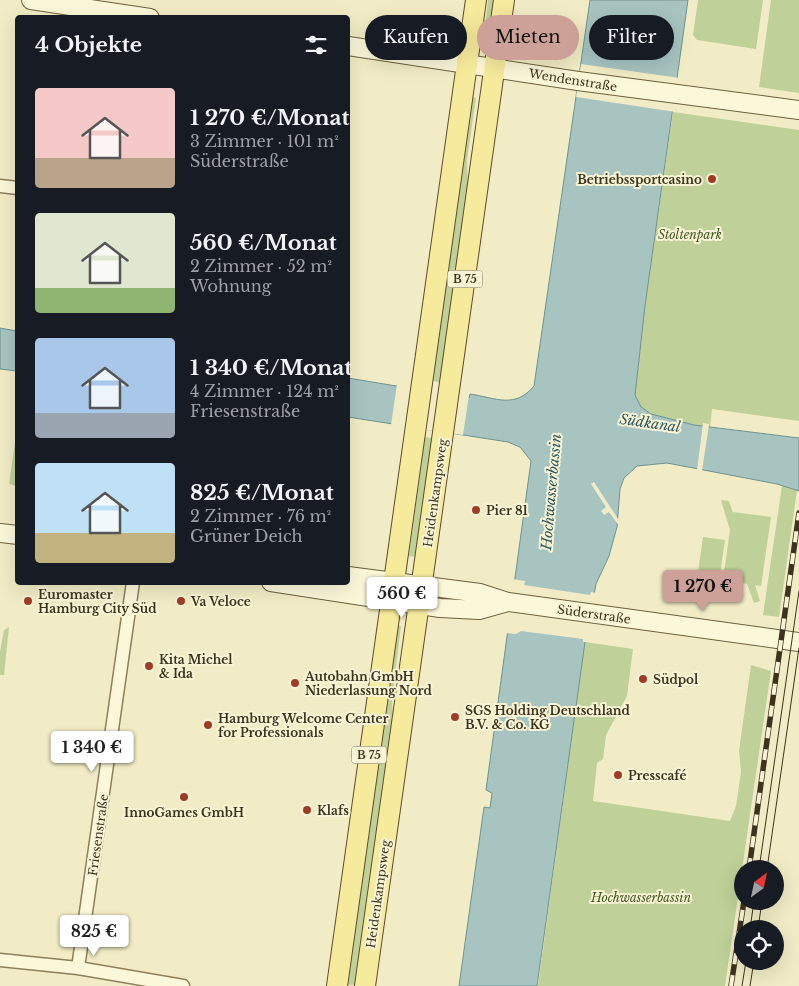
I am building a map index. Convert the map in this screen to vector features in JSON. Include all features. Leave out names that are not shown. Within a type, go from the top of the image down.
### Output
[{"type":"main road","points":[[31,0],[130,15]]},
{"type":"main road","name":"B 75","points":[[337,986],[476,0]]},
{"type":"main road","name":"Heidenkampsweg","points":[[365,986],[504,0]]},
{"type":"main road","name":"Wendenstraße","points":[[350,46],[578,81],[799,110]]},
{"type":"main road","points":[[0,533],[15,536]]},
{"type":"main road","name":"Süderstraße","points":[[350,577],[392,591],[419,605],[479,610],[508,602]]},
{"type":"main road","name":"Süderstraße","points":[[311,585],[392,591],[422,585],[480,593],[508,602],[799,642]]},
{"type":"street","points":[[0,186],[15,188]]},
{"type":"street","name":"Friesenstraße","points":[[78,968],[134,585]]},
{"type":"street","points":[[0,960],[78,968],[183,986]]},
{"type":"green space","points":[[488,0],[495,0],[493,15],[486,15]]},
{"type":"green space","points":[[698,0],[763,0],[756,49],[697,40],[693,35]]},
{"type":"green space","points":[[771,0],[799,0],[799,93],[759,87]]},
{"type":"green space","points":[[470,96],[476,98],[467,160],[468,190],[441,383],[428,379]]},
{"type":"green space","name":"Stoltenpark","points":[[673,112],[799,130],[799,421],[712,409],[710,427],[694,425],[662,418],[645,411],[640,406],[635,395],[645,306]]},
{"type":"green space","points":[[425,437],[433,438],[417,557],[409,556]]},
{"type":"green space","points":[[15,442],[15,486],[9,484]]},
{"type":"green space","points":[[782,486],[797,490],[779,617],[763,615]]},
{"type":"green space","points":[[721,500],[729,501],[733,513],[771,517],[761,586],[755,585],[760,601],[754,603],[747,584],[723,580],[730,530]]},
{"type":"green space","points":[[703,537],[725,540],[719,582],[697,579]]},
{"type":"green space","points":[[395,624],[401,626],[392,700],[393,722],[356,985],[348,985]]},
{"type":"green space","points":[[9,627],[4,675],[0,675],[0,652],[4,630]]},
{"type":"green space","name":"Hochwasserbassin","points":[[585,642],[633,649],[627,696],[606,735],[603,759],[597,763],[593,801],[730,821],[736,806],[741,772],[739,751],[751,665],[771,671],[743,860],[734,860],[734,910],[736,910],[725,986],[538,986]]},
{"type":"water","name":"Südkanal","points":[[590,0],[688,0],[645,306],[635,395],[641,407],[651,414],[694,425],[799,438],[799,491],[777,484],[667,463],[637,466],[624,478],[620,489],[617,527],[609,556],[596,584],[585,642],[537,986],[459,986],[484,807],[490,808],[492,793],[486,790],[531,461],[520,447],[508,442],[350,417],[350,378],[469,398],[470,394],[512,400],[520,398],[534,386]]},
{"type":"water","points":[[0,328],[15,331],[15,371],[0,369]]},
{"type":"pier","points":[[581,64],[680,78],[676,112],[576,97]]},
{"type":"pier","points":[[397,384],[469,395],[463,435],[391,425]]},
{"type":"pier","points":[[703,423],[709,424],[702,471],[697,470]]},
{"type":"pier","points":[[594,482],[620,522],[620,527],[609,512],[604,515],[601,511],[606,507],[591,484]]},
{"type":"pier","points":[[512,579],[525,581],[524,585],[590,595],[591,592],[597,593],[588,642],[583,642],[583,639],[521,631],[516,634],[505,633]]},
{"type":"tram line","points":[[760,860],[799,591]]},
{"type":"tram line","points":[[768,860],[799,648]]},
{"type":"tram line","points":[[751,920],[753,910]]},
{"type":"tram line","points":[[759,920],[761,910]]},
{"type":"tram line","points":[[742,986],[745,970]]},
{"type":"tram line","points":[[750,986],[753,970]]},
{"type":"railway","points":[[750,860],[799,513]]},
{"type":"railway","points":[[731,986],[743,910]]},
{"type":"place","name":"Betriebssportcasino","points":[[712,179]]},
{"type":"place","name":"Pier 81","points":[[476,510]]},
{"type":"place","name":"Euromaster Hamburg City Süd","points":[[28,601]]},
{"type":"place","name":"Va Veloce","points":[[181,601]]},
{"type":"place","name":"Kita Michel & Ida","points":[[149,666]]},
{"type":"place","name":"Südpol","points":[[643,679]]},
{"type":"place","name":"Autobahn GmbH Niederlassung Nord","points":[[295,683]]},
{"type":"place","name":"SGS Holding Deutschland B.V. & Co. KG","points":[[455,717]]},
{"type":"place","name":"Hamburg Welcome Center for Professionals","points":[[208,725]]},
{"type":"place","name":"Presscafé","points":[[618,775]]},
{"type":"place","name":"InnoGames GmbH","points":[[184,797]]},
{"type":"place","name":"Klafs","points":[[307,810]]}]
